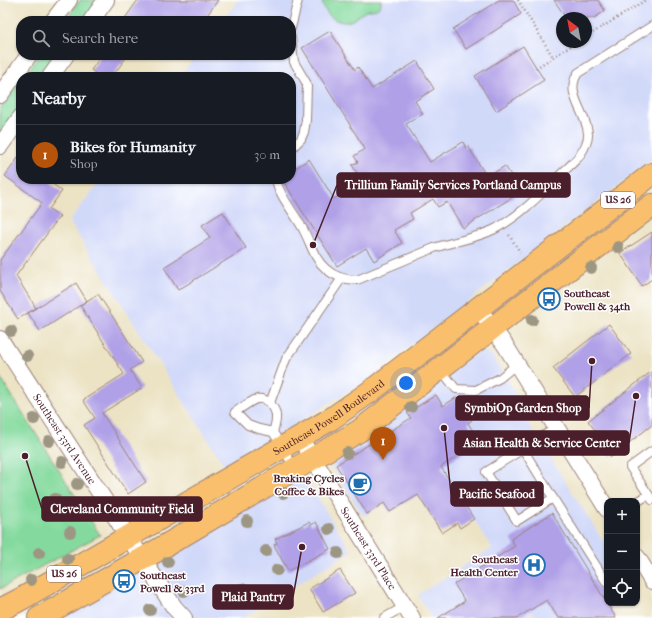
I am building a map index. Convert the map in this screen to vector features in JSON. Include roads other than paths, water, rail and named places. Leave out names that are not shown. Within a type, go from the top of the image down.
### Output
[{"type":"main road","name":"Southeast Powell Boulevard","points":[[0,610],[128,538],[285,439],[330,419],[371,391],[652,174]]},
{"type":"main road","name":"US 26","points":[[40,618],[359,431],[652,205]]},
{"type":"street","points":[[57,16],[69,0]]},
{"type":"street","points":[[95,16],[106,0]]},
{"type":"street","points":[[17,72],[25,60]]},
{"type":"street","points":[[54,72],[62,60]]},
{"type":"street","points":[[0,95],[16,73]]},
{"type":"street","points":[[0,146],[16,125]]},
{"type":"street","points":[[478,308],[494,328],[604,504]]},
{"type":"street","name":"Southeast 33rd Avenue","points":[[0,339],[128,538],[166,595],[184,618]]},
{"type":"street","name":"Southeast 33rd Place","points":[[285,439],[408,612]]},
{"type":"street","points":[[640,565],[652,580]]},
{"type":"lane","points":[[294,16],[298,0]]},
{"type":"lane","points":[[277,184],[278,188],[304,230],[319,262],[335,276],[347,280],[357,280],[434,248],[479,235],[502,225],[534,201],[579,156],[589,135],[588,128],[572,88],[574,79],[578,73],[652,26]]},
{"type":"lane","points":[[294,60],[307,84],[306,120],[304,132],[301,139],[296,144]]},
{"type":"lane","points":[[270,403],[286,359],[342,278]]},
{"type":"lane","points":[[440,369],[456,389],[476,390],[500,378],[517,364]]},
{"type":"lane","points":[[256,399],[263,399],[270,403],[274,408],[276,418],[285,439],[248,425],[235,412],[256,399]]},
{"type":"lane","points":[[552,498],[518,521],[486,472],[557,428]]},
{"type":"lane","points":[[523,449],[552,498],[604,578]]},
{"type":"lane","points":[[640,501],[650,497],[630,467],[652,451]]},
{"type":"lane","points":[[384,618],[408,612]]},
{"type":"place","name":"Trillium Family Services Portland Campus","points":[[313,245]]},
{"type":"place","name":"Southeast Powell & 34th","points":[[549,299]]},
{"type":"place","name":"SymbiOp Garden Shop","points":[[592,361]]},
{"type":"place","name":"Asian Health & Service Center","points":[[636,396]]},
{"type":"place","name":"Pacific Seafood","points":[[444,428]]},
{"type":"place","name":"Cleveland Community Field","points":[[25,456]]},
{"type":"place","name":"Bikes for Humanity","points":[[383,460]]},
{"type":"place","name":"Braking Cycles Coffee & Bikes","points":[[360,484]]},
{"type":"place","name":"Plaid Pantry","points":[[302,547]]},
{"type":"place","name":"Southeast Health Center","points":[[534,565]]},
{"type":"place","name":"Southeast Powell & 33rd","points":[[124,581]]}]
